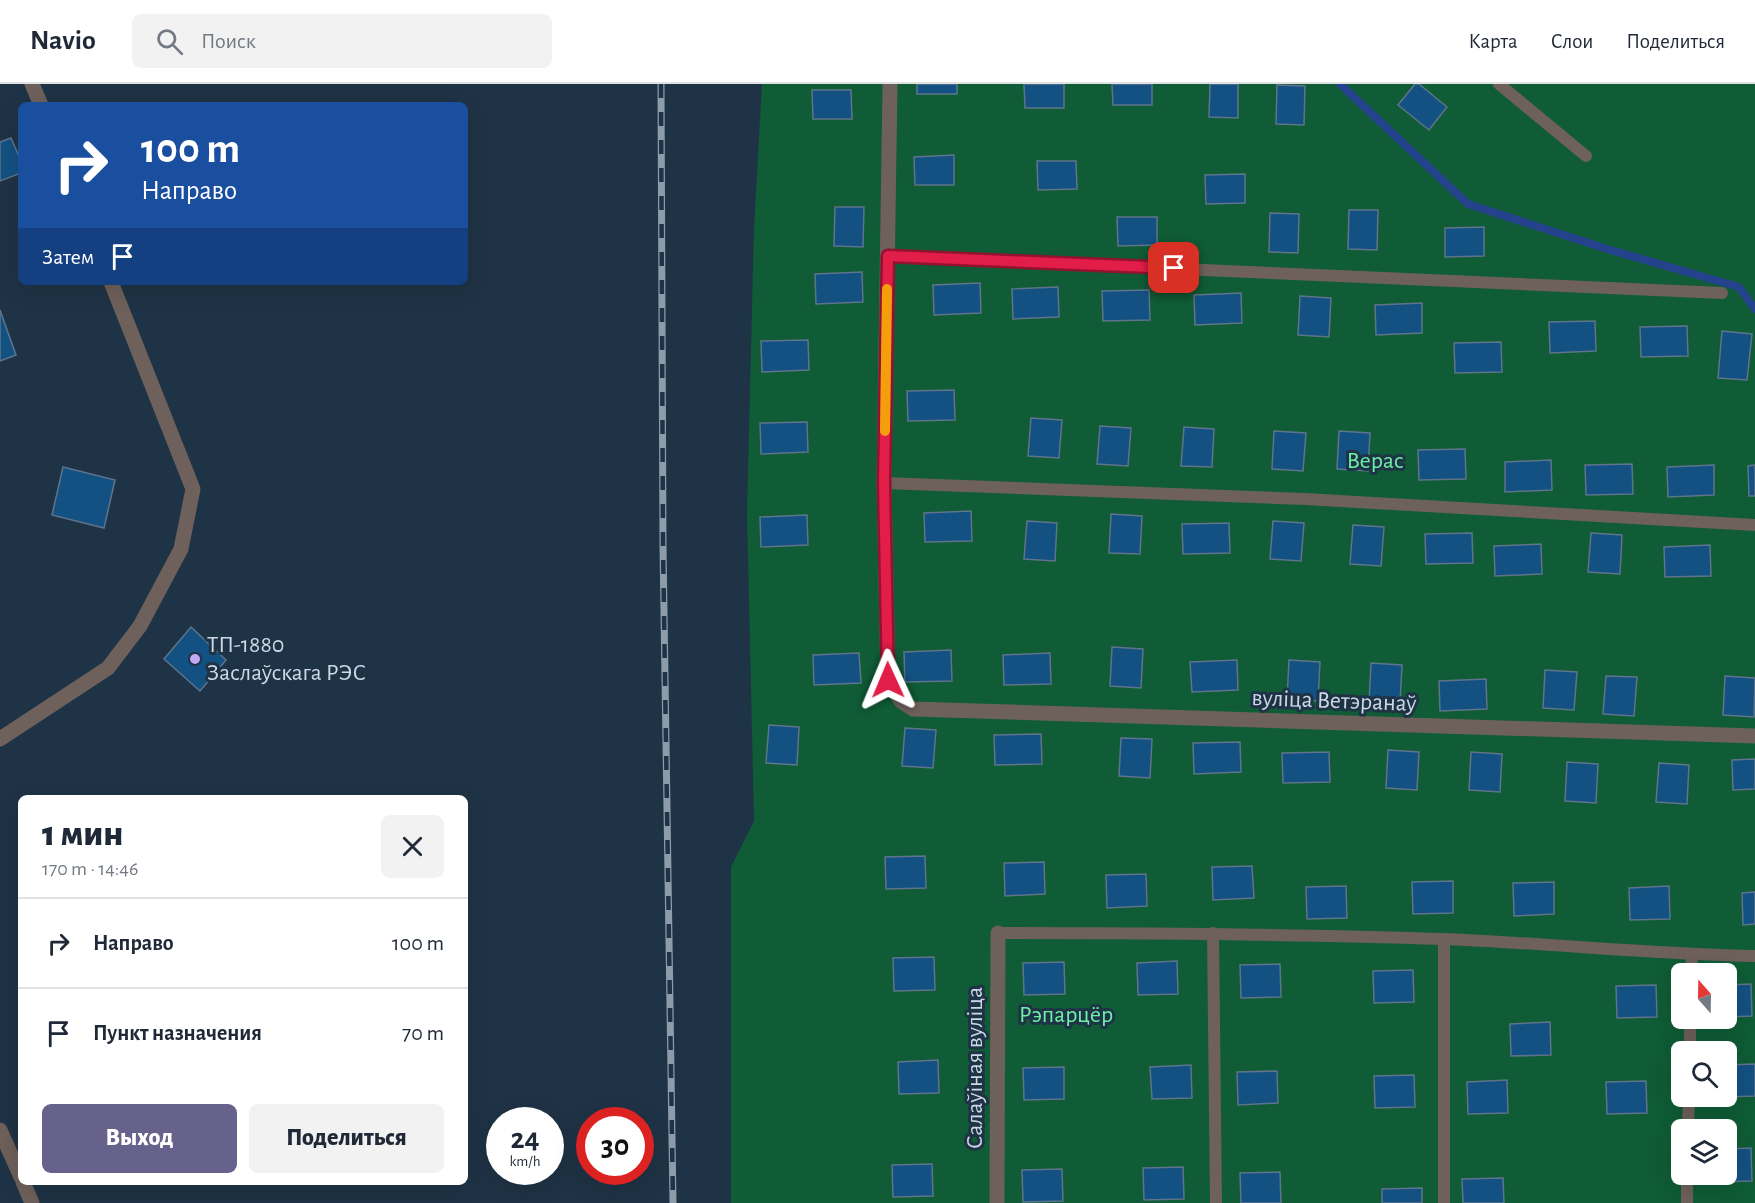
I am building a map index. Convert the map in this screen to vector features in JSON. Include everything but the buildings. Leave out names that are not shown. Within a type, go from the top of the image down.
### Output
[{"type":"street","points":[[32,84],[40,102]]},
{"type":"street","points":[[884,483],[890,84]]},
{"type":"street","points":[[0,739],[108,668],[140,626],[181,549],[193,489],[112,285]]},
{"type":"street","name":"вуліца Ветэранаў","points":[[884,483],[888,680],[901,700],[912,709],[1755,736]]},
{"type":"street","name":"Салаўіная вуліца","points":[[997,1203],[998,933]]},
{"type":"street","points":[[0,1130],[18,1170]]},
{"type":"street","points":[[24,1185],[32,1203]]},
{"type":"lane","points":[[1499,84],[1586,156]]},
{"type":"lane","points":[[888,256],[1722,293]]},
{"type":"lane","points":[[884,483],[1305,499],[1755,525]]},
{"type":"lane","points":[[998,933],[1213,933],[1444,939],[1692,955],[1755,956]]},
{"type":"lane","points":[[1213,933],[1216,1203]]},
{"type":"lane","points":[[1444,939],[1444,1203]]},
{"type":"lane","points":[[1692,955],[1692,963]]},
{"type":"lane","points":[[1687,1185],[1687,1203]]},
{"type":"green space","name":"Верас","points":[[762,84],[1755,84],[1755,1203],[731,1203],[731,867],[754,821],[747,513],[754,228]]},
{"type":"waterway","points":[[1340,84],[1468,204],[1607,249],[1739,287],[1755,309]]},
{"type":"railway","points":[[661,84],[663,546],[673,1203]]},
{"type":"slow traffic","points":[[885,431],[887,289]]},
{"type":"place","name":"ТП-1880 Заслаўскага РЭС","points":[[195,659]]},
{"type":"route","points":[[888,680],[884,483],[888,256],[1174,268]]},
{"type":"park label","name":"Рэпарцёр","points":[[1066,1015]]}]
